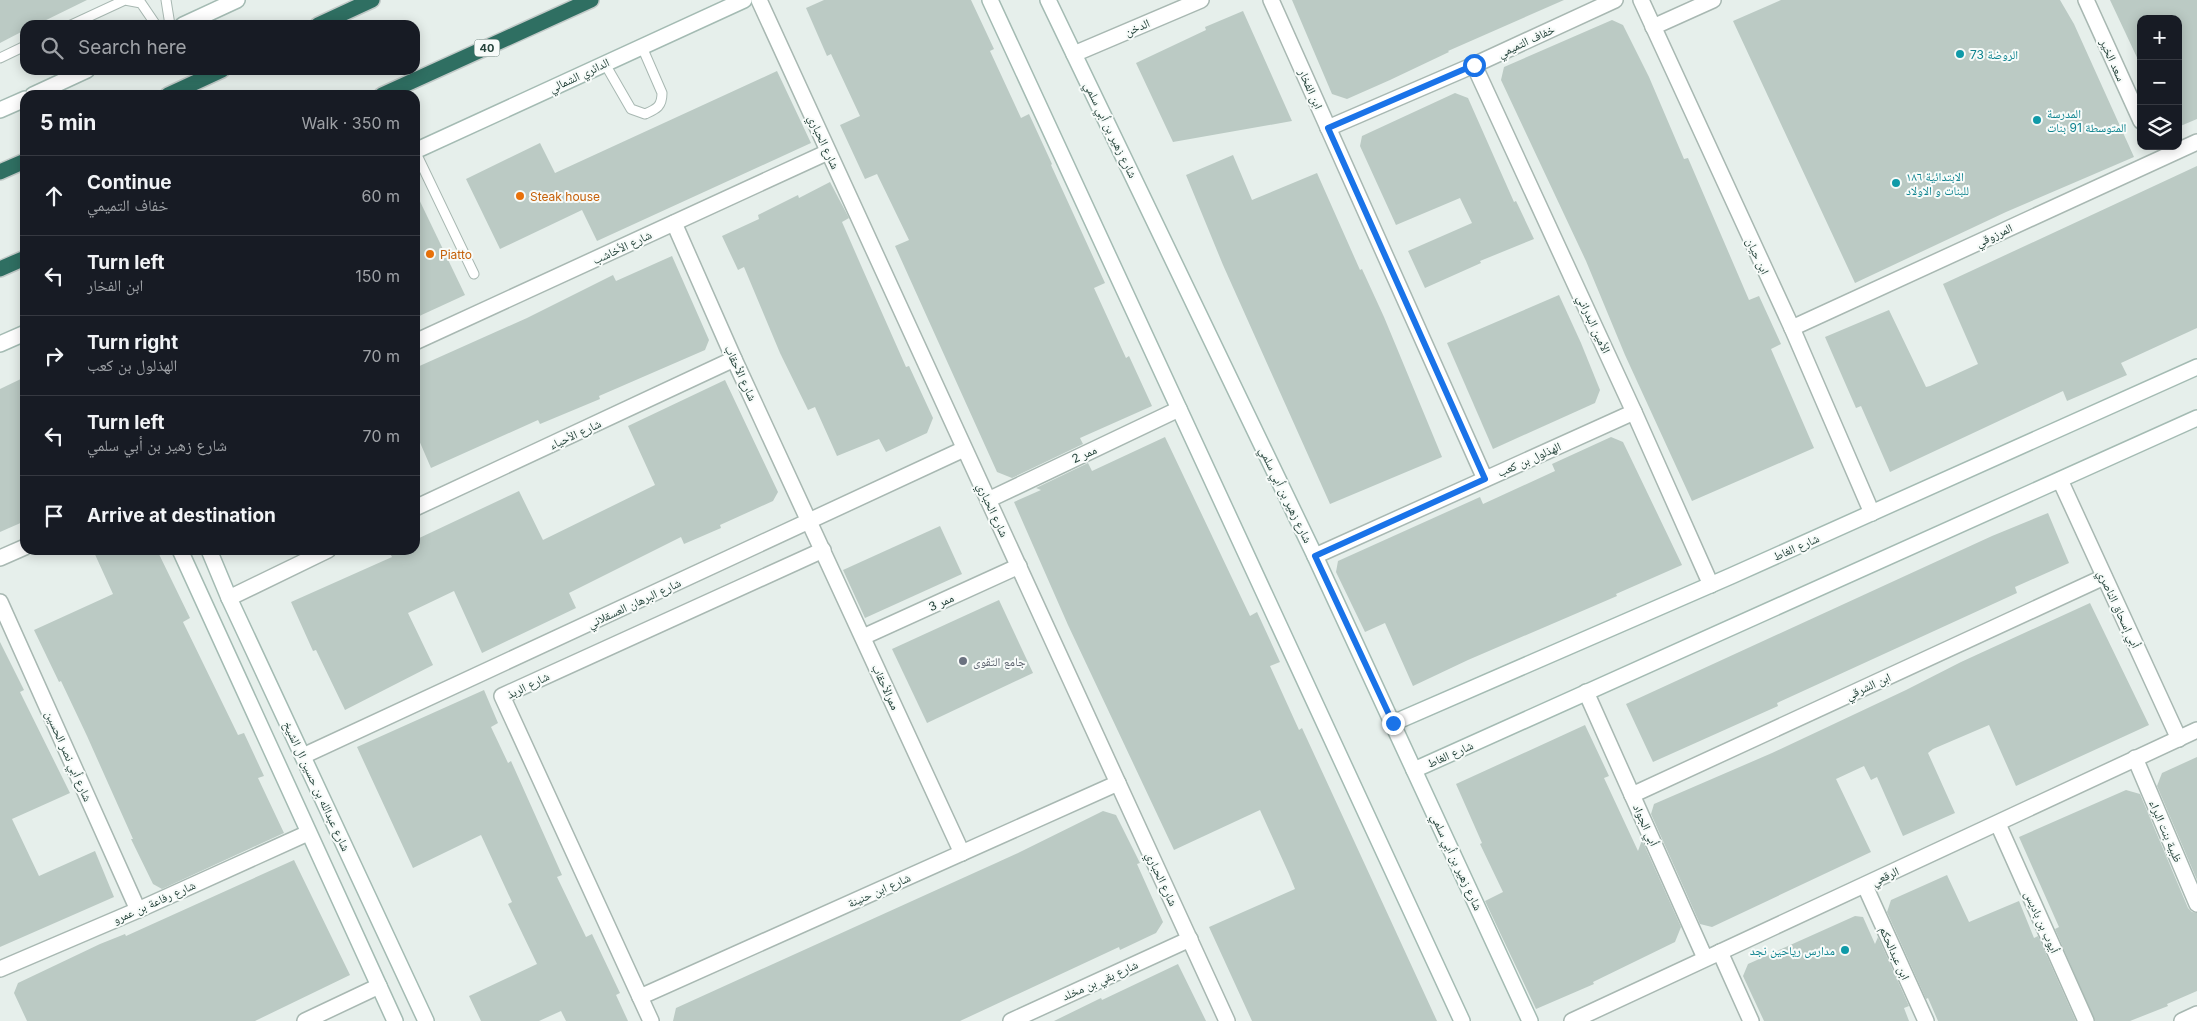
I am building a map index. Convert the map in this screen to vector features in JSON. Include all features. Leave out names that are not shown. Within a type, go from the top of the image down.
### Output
[{"type":"highway","points":[[329,20],[372,0]]},
{"type":"highway","name":"40","points":[[393,90],[591,0]]},
{"type":"highway","points":[[179,90],[211,75]]},
{"type":"highway","points":[[0,172],[20,163]]},
{"type":"highway","points":[[0,269],[20,260]]},
{"type":"street","points":[[194,20],[237,0]]},
{"type":"street","name":"الدائري الشمالي","points":[[420,149],[744,0]]},
{"type":"street","name":"شارع الحباري","points":[[758,0],[1227,1021]]},
{"type":"street","points":[[990,0],[1462,1021]]},
{"type":"street","name":"شارع زهير بن أبي سلمي","points":[[1048,0],[1315,556],[1530,1021]]},
{"type":"street","name":"الدخن","points":[[1074,54],[1201,0]]},
{"type":"street","name":"ابن الفخار","points":[[1271,0],[1485,479]]},
{"type":"street","name":"خفاف التميمي","points":[[1328,128],[1474,65],[1614,0]]},
{"type":"street","name":"ابن حيان","points":[[1642,0],[1792,328],[1872,513]]},
{"type":"street","points":[[1653,27],[1713,0]]},
{"type":"street","name":"سعد الخير","points":[[2086,0],[2137,112]]},
{"type":"street","name":"الأمين البدراني","points":[[1474,65],[1634,412],[1711,585]]},
{"type":"street","points":[[44,90],[76,75]]},
{"type":"street","points":[[0,110],[20,101]]},
{"type":"street","name":"المرزوقي","points":[[1792,328],[2155,153],[2197,142]]},
{"type":"street","name":"شارع الأخاشب","points":[[420,340],[828,152]]},
{"type":"street","name":"شارع الأحقاب","points":[[674,223],[734,359],[810,521]]},
{"type":"street","points":[[0,344],[20,335]]},
{"type":"street","name":"شارع الأحياء","points":[[420,506],[734,359]]},
{"type":"street","name":"شارع الغاط","points":[[1393,723],[1711,585],[2197,367]]},
{"type":"street","name":"ممر 2","points":[[988,500],[1179,409]]},
{"type":"street","name":"الهذلول بن كعب","points":[[1315,556],[1634,412]]},
{"type":"street","name":"شارع الغاط","points":[[1414,770],[2197,418]]},
{"type":"street","name":"شارع البرهان العسقلاني","points":[[303,756],[964,449]]},
{"type":"street","name":"أبي إسحاق الناصري","points":[[2060,480],[2178,739]]},
{"type":"street","name":"ممرالأحقاب","points":[[810,521],[962,853]]},
{"type":"street","points":[[0,558],[20,549]]},
{"type":"street","name":"شارع الربذ","points":[[651,1021],[502,696],[823,550]]},
{"type":"street","points":[[182,555],[395,1021]]},
{"type":"street","name":"شارع عبدالله بن حسين ال الشيخ","points":[[211,555],[229,598],[426,1021]]},
{"type":"street","points":[[229,598],[318,555]]},
{"type":"street","name":"ممر 3","points":[[863,637],[1019,566]]},
{"type":"street","name":"ابن الشرقي","points":[[1632,795],[2104,577]]},
{"type":"street","name":"شارع أبي نصر الحسين","points":[[0,602],[138,910]]},
{"type":"street","name":"أبي الجواد","points":[[1586,692],[1705,958]]},
{"type":"street","name":"الرقعي","points":[[1572,1021],[2197,730]]},
{"type":"street","name":"ظبية بنت البراء","points":[[2135,758],[2197,904]]},
{"type":"street","name":"شارع ابن حنينة","points":[[640,997],[1118,783]]},
{"type":"street","name":"أيوب بن باديس","points":[[1998,824],[2086,1021]]},
{"type":"street","name":"شارع رفاعة بن عمرو","points":[[0,969],[138,910],[308,833]]},
{"type":"street","name":"ابن عبدالحكم","points":[[1865,886],[1926,1021]]},
{"type":"street","name":"شارع بقي بن مخلد","points":[[1011,1021],[1190,940]]},
{"type":"street","points":[[1720,952],[1752,1021]]},
{"type":"street","points":[[305,1021],[378,986]]},
{"type":"street","points":[[2182,1021],[2197,1014]]},
{"type":"lane","points":[[82,20],[125,0],[141,3],[153,20]]},
{"type":"lane","points":[[166,0],[169,20]]},
{"type":"lane","points":[[606,64],[631,109],[645,114],[658,108],[662,101],[662,93],[642,47]]},
{"type":"lane","points":[[0,58],[20,48]]},
{"type":"lane","points":[[420,161],[474,274]]},
{"type":"building","points":[[0,0],[87,0],[46,20],[20,20],[20,33],[0,43]]},
{"type":"building","points":[[824,0],[971,0],[994,49],[990,51],[1021,118],[1029,114],[1052,164],[1105,283],[1094,288],[1126,358],[1129,356],[1152,406],[1080,438],[1083,444],[1012,478],[997,472],[895,246],[909,240],[877,174],[865,179],[840,125],[860,116],[831,54],[827,56],[806,8]]},
{"type":"building","points":[[1292,0],[1564,0],[1448,51],[1347,99],[1332,94]]},
{"type":"building","points":[[1781,0],[2060,0],[2074,24],[2134,157],[2006,212],[1855,283],[1733,21]]},
{"type":"building","points":[[2110,0],[2197,0],[2197,119],[2182,125],[2182,15],[2137,15],[2137,57]]},
{"type":"building","points":[[1243,11],[1292,121],[1173,142],[1136,63],[1206,30],[1205,27]]},
{"type":"building","points":[[1612,20],[1623,25],[1649,77],[1684,159],[1688,158],[1749,300],[1759,296],[1781,344],[1771,349],[1814,448],[1692,501],[1625,355],[1586,261],[1501,80],[1504,67]]},
{"type":"building","points":[[777,71],[811,143],[597,241],[582,210],[500,249],[466,179],[540,143],[555,173]]},
{"type":"building","points":[[1455,93],[1468,98],[1514,202],[1516,201],[1534,239],[1480,261],[1481,263],[1425,288],[1408,251],[1472,223],[1460,198],[1396,225],[1360,146],[1362,136]]},
{"type":"building","points":[[1233,155],[1252,200],[1317,173],[1360,270],[1362,269],[1384,317],[1442,457],[1330,504],[1223,265],[1186,175]]},
{"type":"building","points":[[2197,166],[2197,328],[2121,363],[2127,375],[2067,401],[2063,391],[1890,472],[1861,406],[1856,408],[1825,337],[1889,310],[1926,387],[1978,364],[1943,284]]},
{"type":"building","points":[[830,182],[849,218],[842,222],[906,367],[909,366],[933,418],[927,433],[886,452],[879,439],[837,456],[815,407],[808,410],[780,353],[744,267],[738,270],[722,236],[759,219],[758,215],[798,195],[799,198]]},
{"type":"building","name":"Piatto","points":[[420,201],[465,295],[420,316]]},
{"type":"building","points":[[672,256],[709,340],[705,350],[599,396],[600,399],[540,424],[538,420],[431,468],[420,443],[420,366],[527,318],[613,275],[616,281]]},
{"type":"building","points":[[1559,295],[1600,390],[1595,403],[1493,449],[1447,343]]},
{"type":"building","points":[[20,379],[20,523],[0,532],[0,389]]},
{"type":"building","points":[[725,380],[778,492],[773,501],[720,525],[721,528],[684,544],[681,537],[569,593],[576,608],[482,653],[454,591],[408,613],[433,665],[345,710],[316,650],[313,651],[291,602],[392,557],[391,555],[420,555],[420,538],[519,491],[543,540],[655,485],[628,426]]},
{"type":"building","points":[[1165,437],[1250,616],[1257,612],[1280,662],[1270,666],[1299,730],[1302,728],[1437,1021],[1252,1021],[1209,927],[1295,889],[1260,810],[1174,850],[1068,625],[1014,502],[1041,490],[1036,488],[1088,463],[1092,471]]},
{"type":"building","points":[[1611,437],[1623,442],[1682,565],[1616,594],[1617,596],[1468,660],[1413,686],[1385,623],[1365,632],[1336,572],[1338,561],[1480,497],[1483,504],[1555,471],[1552,464]]},
{"type":"building","points":[[2048,513],[2069,563],[2015,587],[2017,593],[1777,703],[1778,706],[1653,762],[1626,704],[1992,536]]},
{"type":"building","points":[[940,526],[962,574],[865,618],[843,570]]},
{"type":"building","points":[[95,555],[159,555],[190,618],[183,622],[238,735],[244,733],[264,776],[258,778],[284,833],[162,889],[153,884],[131,839],[133,839],[87,736],[34,630],[113,594]]},
{"type":"building","name":"جامع التقوى","points":[[999,600],[1033,673],[927,723],[892,649]]},
{"type":"building","points":[[2090,603],[2149,725],[2016,786],[1989,725],[1933,749],[1928,753],[1955,813],[1903,836],[1877,777],[1871,780],[1864,766],[1836,779],[1871,852],[1712,927],[1700,924],[1651,814],[1654,804],[1772,753],[1961,662]]},
{"type":"building","points":[[0,642],[24,690],[20,692],[70,793],[12,819],[39,876],[95,851],[114,897],[0,947]]},
{"type":"building","points":[[484,690],[498,723],[491,727],[508,763],[511,761],[562,875],[557,877],[586,937],[592,934],[620,993],[616,995],[628,1021],[566,1021],[561,1011],[539,1021],[481,1021],[469,996],[537,964],[508,904],[512,902],[481,835],[413,868],[357,747]]},
{"type":"building","points":[[1585,725],[1609,776],[1604,778],[1638,851],[1642,840],[1681,927],[1675,942],[1593,982],[1594,984],[1536,1009],[1485,901],[1503,892],[1480,844],[1482,843],[1456,784]]},
{"type":"building","points":[[2197,757],[2197,880],[2157,786],[2162,773]]},
{"type":"building","points":[[2126,790],[2140,794],[2188,908],[2192,912],[2197,913],[2197,991],[2167,1004],[2168,1006],[2130,1021],[2095,1021],[2055,929],[2059,927],[2019,837]]},
{"type":"building","points":[[1103,811],[1116,815],[1140,863],[1137,864],[1163,922],[1156,933],[1120,950],[1119,947],[960,1021],[673,1021],[676,1008],[1018,853]]},
{"type":"building","points":[[294,860],[350,975],[255,1021],[27,1021],[14,993],[18,983],[100,944],[125,934],[126,936]]},
{"type":"building","points":[[1947,875],[1969,922],[2019,901],[2034,938],[2038,936],[2076,1021],[1938,1021],[1928,998],[1926,999],[1887,912],[1891,900]]},
{"type":"building","points":[[1855,916],[1863,917],[1875,944],[1878,937],[1909,1006],[1904,1008],[1909,1021],[1764,1021],[1743,976],[1748,964]]},
{"type":"building","points":[[1178,964],[1206,1021],[1054,1021],[1101,998],[1102,1000]]},
{"type":"place","name":"الروضة 73","points":[[1960,54]]},
{"type":"place","name":"المدرسة المتوسطة 91 بنات","points":[[2037,120]]},
{"type":"place","name":"الابتدائية ١٨٦ للبنات و الاولاد","points":[[1896,183]]},
{"type":"place","name":"Steak house","points":[[520,196]]},
{"type":"place","name":"Piatto","points":[[430,254]]},
{"type":"place","name":"جامع التقوى","points":[[963,661]]},
{"type":"place","name":"مدارس رياحين نجد","points":[[1845,950]]},
{"type":"route","points":[[1393,723],[1315,556],[1485,479],[1328,128],[1474,65]]}]
